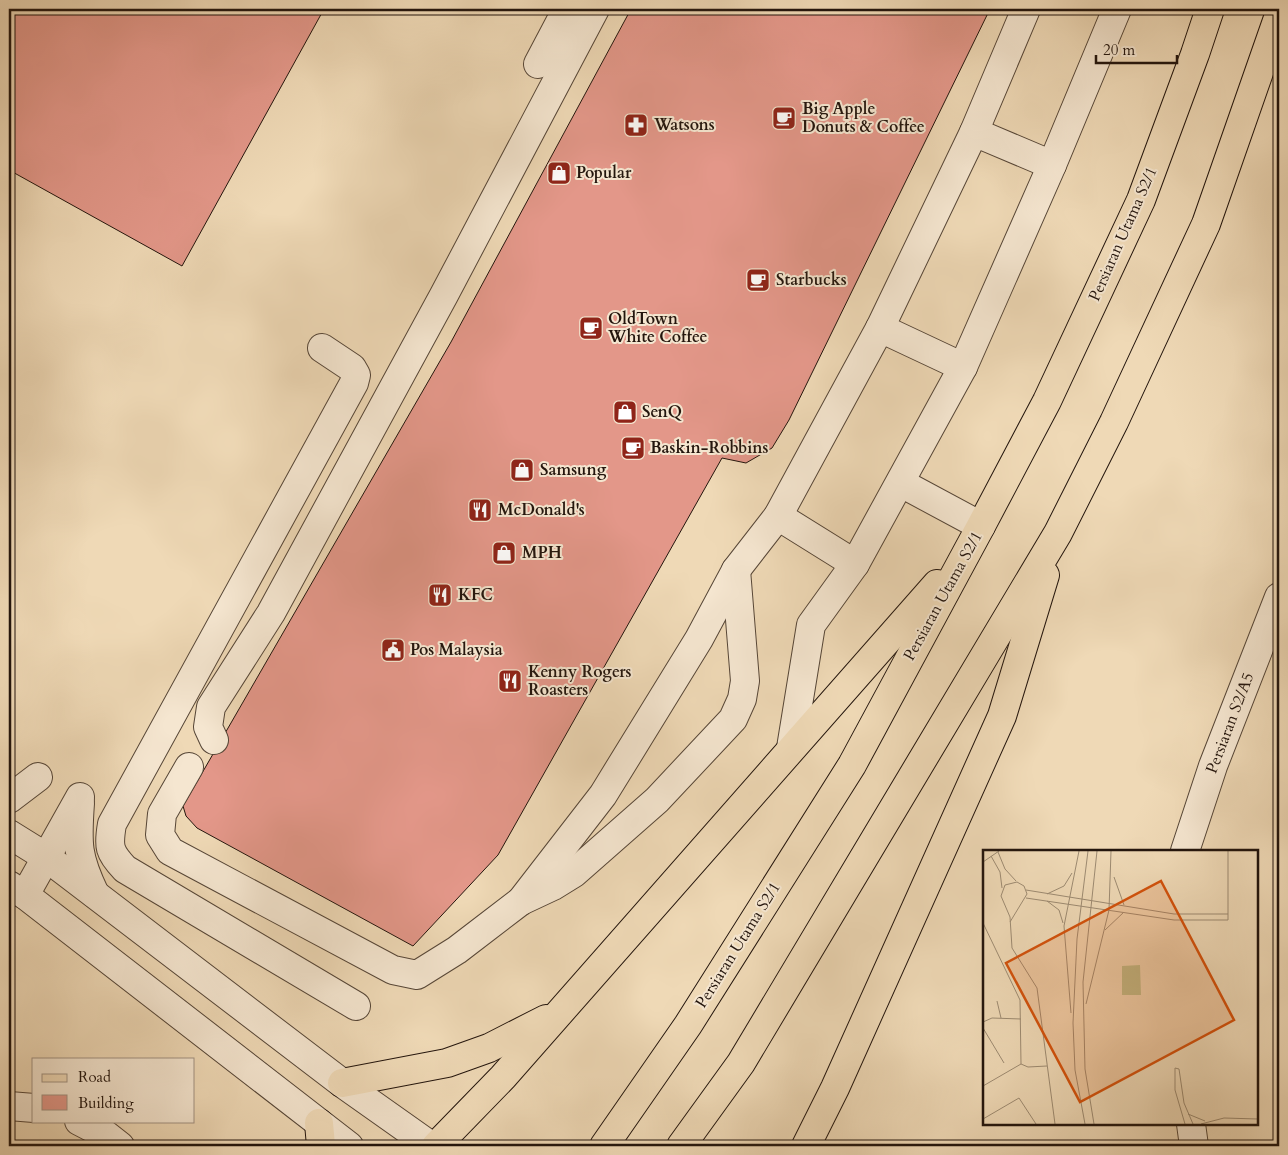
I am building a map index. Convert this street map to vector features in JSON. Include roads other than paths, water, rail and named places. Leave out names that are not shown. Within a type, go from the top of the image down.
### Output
[{"type":"main road","name":"Persiaran Utama S2/1","points":[[604,1146],[688,1025],[852,765],[966,550],[981,526],[1047,401],[1141,200],[1210,9]]},
{"type":"main road","points":[[681,1146],[741,1063],[1058,533],[1114,422],[1206,224],[1279,14]]},
{"type":"main road","points":[[806,1146],[835,1088],[1002,716],[1058,533]]},
{"type":"main road","points":[[436,1146],[503,1077],[966,550]]},
{"type":"main road","points":[[342,1083],[447,1063],[488,1048],[559,1012]]},
{"type":"street","points":[[538,64],[567,9]]},
{"type":"street","points":[[214,740],[208,726],[211,707],[271,613],[439,304],[595,9]]},
{"type":"street","points":[[521,901],[603,795],[699,638],[736,570],[778,516],[880,328],[974,132],[1026,9]]},
{"type":"street","points":[[791,748],[811,625],[855,564],[963,367],[1052,165],[1117,9]]},
{"type":"street","points":[[974,132],[1052,165]]},
{"type":"street","points":[[880,328],[963,367]]},
{"type":"street","points":[[322,348],[352,368],[356,375],[354,383],[112,824],[109,843],[113,856],[125,869],[356,1006]]},
{"type":"street","points":[[901,483],[981,526]]},
{"type":"street","points":[[778,516],[855,564]]},
{"type":"street","points":[[189,767],[162,814],[160,835],[170,851],[393,970],[416,975],[458,950],[521,901],[553,886],[574,873],[657,800],[733,720],[742,699],[745,681],[736,570]]},
{"type":"street","name":"Persiaran S2/A5","points":[[1185,850],[1213,766],[1279,597]]},
{"type":"street","points":[[9,799],[38,777]]},
{"type":"street","points":[[603,795],[631,823]]},
{"type":"street","points":[[96,896],[84,871],[80,856],[78,834],[80,797],[46,857],[17,890],[320,1134],[349,1146]]},
{"type":"street","points":[[9,834],[46,857],[342,1083],[431,1146]]},
{"type":"street","points":[[9,1106],[32,1108]]},
{"type":"street","points":[[81,1122],[106,1135],[120,1146]]},
{"type":"street","points":[[1191,1125],[1194,1146]]},
{"type":"place","name":"Big Apple Donuts & Coffee","points":[[784,118]]},
{"type":"place","name":"Watsons","points":[[636,125]]},
{"type":"place","name":"Popular","points":[[559,173]]},
{"type":"place","name":"Starbucks","points":[[758,280]]},
{"type":"place","name":"OldTown White Coffee","points":[[591,328]]},
{"type":"place","name":"SenQ","points":[[625,412]]},
{"type":"place","name":"Baskin-Robbins","points":[[633,448]]},
{"type":"place","name":"Samsung","points":[[522,470]]},
{"type":"place","name":"McDonald's","points":[[480,510]]},
{"type":"place","name":"MPH","points":[[504,553]]},
{"type":"place","name":"KFC","points":[[440,595]]},
{"type":"place","name":"Pos Malaysia","points":[[393,650]]},
{"type":"place","name":"Kenny Rogers Roasters","points":[[510,681]]}]
